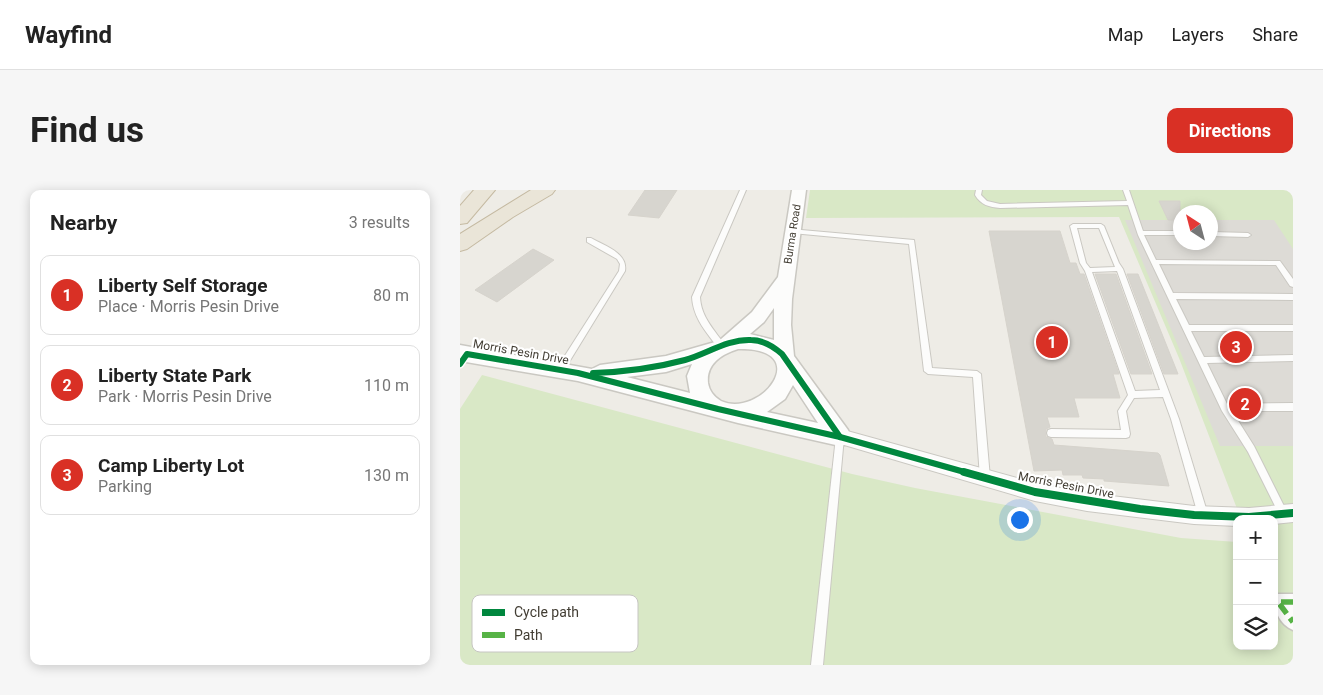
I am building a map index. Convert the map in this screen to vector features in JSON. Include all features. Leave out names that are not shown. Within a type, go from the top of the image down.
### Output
[{"type":"highway","points":[[460,199],[468,190]]},
{"type":"highway","points":[[460,218],[486,190]]},
{"type":"highway","points":[[460,244],[506,212],[545,190]]},
{"type":"street","name":"Burma Road","points":[[786,361],[782,311],[785,278],[799,190]]},
{"type":"street","name":"Burma Road","points":[[723,346],[758,317],[785,278]]},
{"type":"street","points":[[786,361],[786,379],[776,397],[765,404],[743,412],[716,409],[704,398],[699,390],[698,375],[707,359],[723,346],[742,341],[760,341],[776,348],[786,361],[840,437]]},
{"type":"street","name":"Morris Pesin Drive","points":[[569,372],[645,368],[686,360],[723,346]]},
{"type":"street","name":"Morris Pesin Drive","points":[[462,357],[569,372],[716,409],[840,437],[1035,492],[1087,502],[1140,510],[1203,515],[1249,517],[1288,513]]},
{"type":"street","points":[[1293,602],[1278,602],[1293,622]]},
{"type":"lane","points":[[723,346],[699,313],[696,297],[743,190]]},
{"type":"lane","points":[[979,190],[980,201],[988,205],[1131,204]]},
{"type":"lane","points":[[1126,190],[1141,233],[1154,262],[1225,408],[1251,448],[1288,513]]},
{"type":"lane","points":[[1132,395],[1088,270],[1083,263],[1073,226],[1101,226],[1120,269],[1165,393],[1203,515]]},
{"type":"lane","points":[[792,231],[912,242],[928,371],[977,374],[985,478]]},
{"type":"lane","points":[[1141,233],[1173,233]]},
{"type":"lane","points":[[1218,234],[1248,234]]},
{"type":"lane","points":[[569,372],[622,271],[623,264],[620,258],[588,240]]},
{"type":"lane","points":[[1154,262],[1278,264],[1293,284]]},
{"type":"lane","points":[[1088,270],[1120,269]]},
{"type":"lane","points":[[1171,296],[1293,297]]},
{"type":"lane","points":[[1186,328],[1293,328]]},
{"type":"lane","points":[[1202,360],[1293,358]]},
{"type":"lane","points":[[1132,395],[1165,393]]},
{"type":"lane","points":[[1051,433],[1126,434],[1122,411],[1132,395]]},
{"type":"lane","points":[[1225,408],[1293,407]]},
{"type":"lane","points":[[817,665],[840,437]]},
{"type":"green space","points":[[810,190],[1293,190],[1293,665],[460,665],[460,409],[482,375],[852,474],[915,488],[1181,538],[1233,542],[1233,650],[1278,650],[1278,515],[1239,515],[1179,358],[1119,217],[806,218]]},
{"type":"shaded area","points":[[1125,220],[1173,220],[1173,250],[1218,250],[1218,220],[1274,220],[1293,249],[1293,446],[1220,446]]},
{"type":"building","points":[[645,190],[677,190],[659,218],[628,215]]},
{"type":"building","points":[[1159,201],[1180,201],[1180,205],[1173,205],[1173,220],[1168,220]]},
{"type":"building","points":[[989,231],[1060,231],[1070,263],[1076,263],[1080,274],[1084,274],[1119,374],[1113,374],[1120,398],[1074,398],[1079,417],[1047,417],[1050,427],[1046,429],[1046,437],[1052,439],[1054,445],[1158,453],[1169,486],[1083,478],[1082,475],[1063,475],[1062,470],[1034,471]]},
{"type":"building","points":[[533,249],[554,260],[497,302],[475,290]]},
{"type":"building","points":[[1095,274],[1116,274],[1152,374],[1131,374]]},
{"type":"building","points":[[1127,274],[1138,274],[1178,374],[1164,374]]},
{"type":"marked path","points":[[1293,602],[1278,602],[1293,622]]},
{"type":"cycle path","points":[[593,373],[628,371],[662,365],[685,360],[734,342],[743,340],[760,341],[772,346],[782,354],[840,437]]},
{"type":"cycle path","points":[[460,364],[467,354],[578,373],[718,409],[840,437],[1035,492],[1140,509],[1194,515],[1249,517],[1293,513]]},
{"type":"place","name":"Liberty Self Storage","points":[[1052,342]]},
{"type":"place","name":"Camp Liberty Lot","points":[[1236,347]]},
{"type":"place","name":"Liberty State Park","points":[[1245,404]]}]
